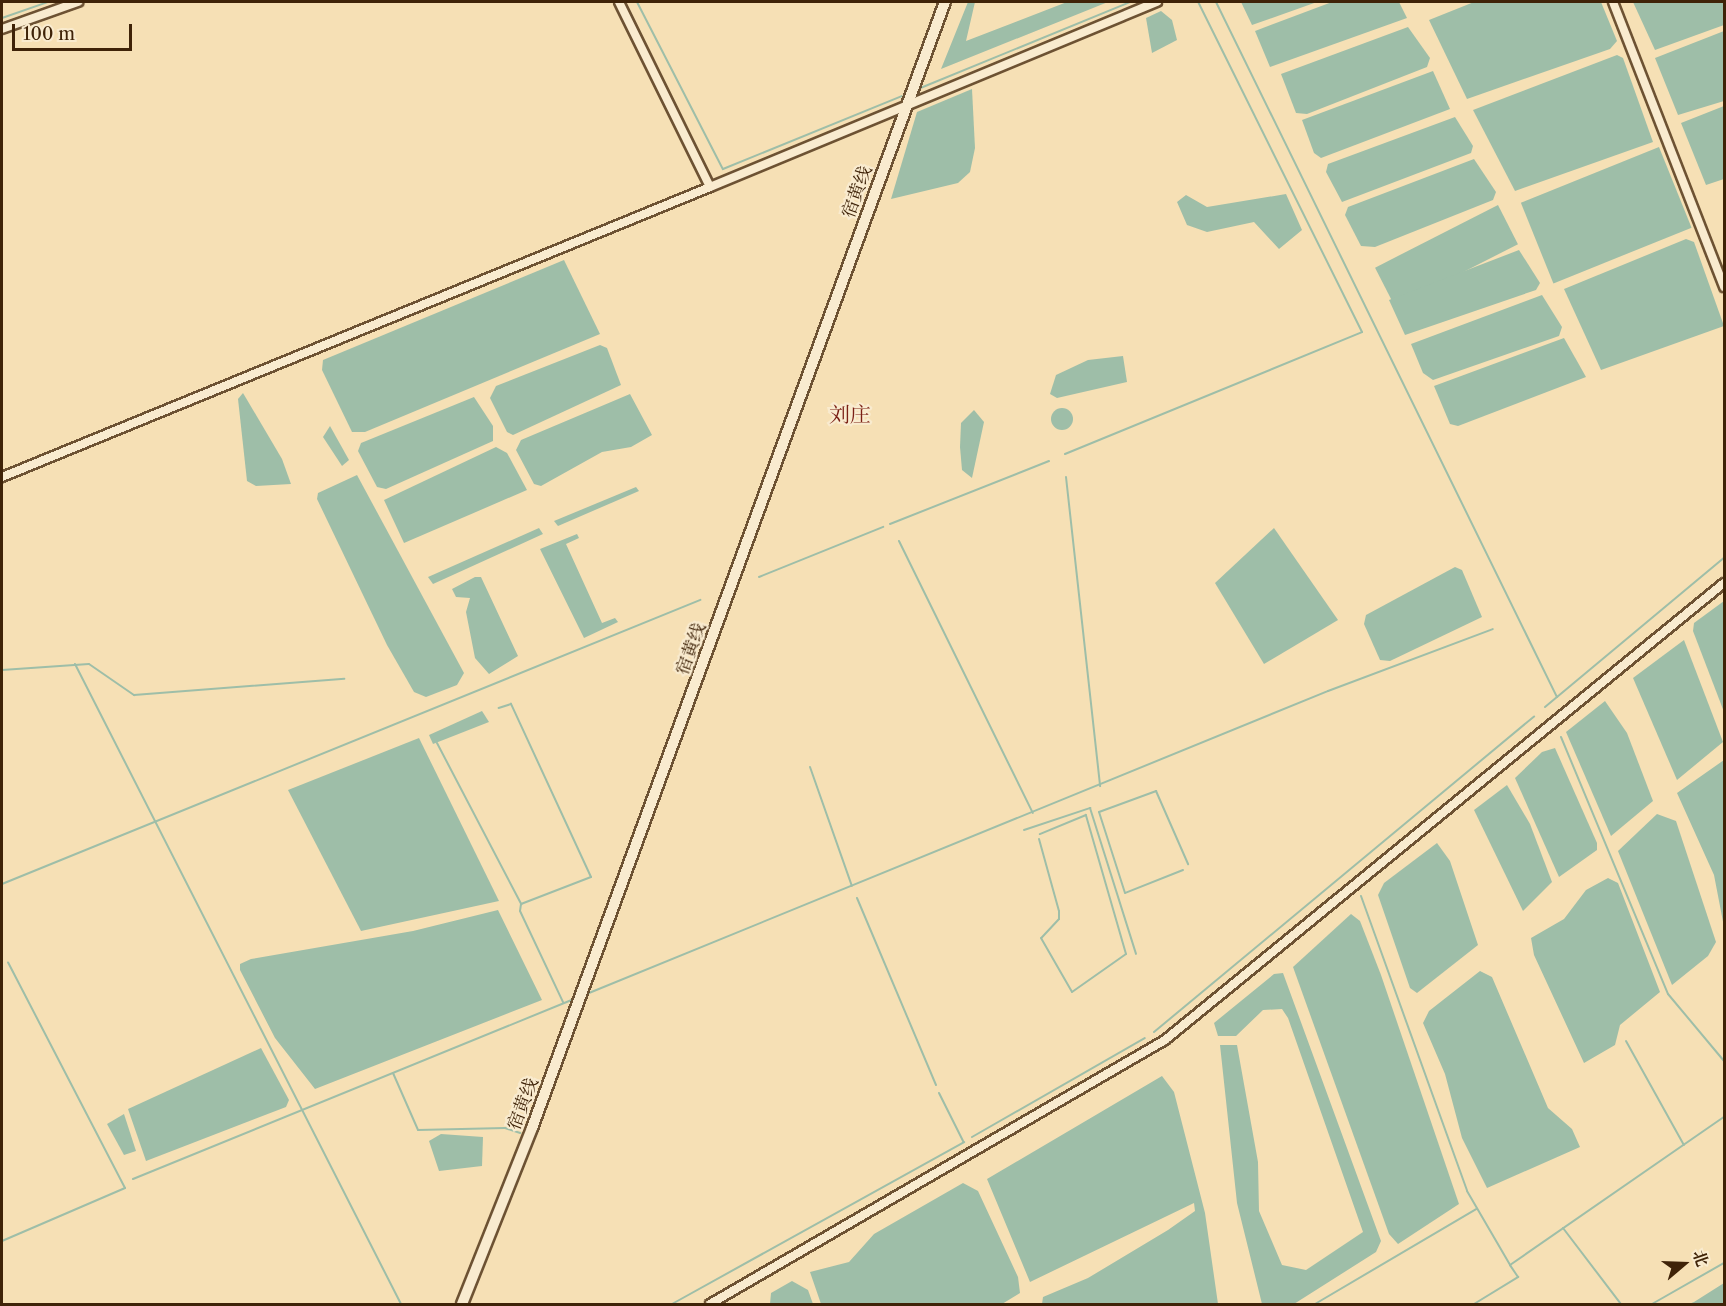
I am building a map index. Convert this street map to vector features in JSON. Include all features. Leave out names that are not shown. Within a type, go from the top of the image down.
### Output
[{"type":"main road","name":"宿黄线","points":[[462,1305],[539,1110],[945,2]]},
{"type":"street","points":[[2,29],[78,2]]},
{"type":"street","points":[[619,2],[710,187]]},
{"type":"street","points":[[2,477],[904,109],[1157,2]]},
{"type":"street","points":[[1613,2],[1725,287]]},
{"type":"street","points":[[710,1305],[1165,1040],[1725,583]]},
{"type":"shaded area","points":[[968,2],[975,2],[966,41],[1067,2],[1108,2],[941,69]]},
{"type":"shaded area","points":[[1241,2],[1317,2],[1252,25]]},
{"type":"shaded area","points":[[1332,2],[1399,2],[1407,18],[1270,67],[1255,31]]},
{"type":"shaded area","points":[[1474,2],[1601,2],[1617,41],[1610,49],[1467,99],[1429,20]]},
{"type":"shaded area","points":[[1633,2],[1724,2],[1724,25],[1655,50]]},
{"type":"shaded area","points":[[1161,11],[1172,20],[1177,40],[1152,53],[1146,18]]},
{"type":"shaded area","points":[[1408,27],[1430,58],[1427,67],[1307,114],[1296,113],[1281,74]]},
{"type":"shaded area","points":[[1724,31],[1724,101],[1678,115],[1655,58]]},
{"type":"shaded area","points":[[1617,55],[1623,58],[1653,142],[1515,191],[1473,110]]},
{"type":"shaded area","points":[[1433,71],[1450,109],[1321,158],[1314,153],[1302,120]]},
{"type":"shaded area","points":[[972,89],[975,148],[970,172],[958,183],[891,199],[917,112]]},
{"type":"shaded area","points":[[1724,106],[1724,179],[1706,185],[1681,123]]},
{"type":"shaded area","points":[[1455,117],[1473,146],[1471,153],[1342,202],[1326,172],[1328,164]]},
{"type":"shaded area","points":[[1659,147],[1692,228],[1553,283],[1521,203]]},
{"type":"shaded area","points":[[1474,159],[1496,192],[1493,200],[1375,247],[1361,246],[1345,215],[1348,207]]},
{"type":"shaded area","points":[[1286,194],[1302,230],[1279,249],[1254,222],[1207,232],[1187,225],[1177,202],[1186,195],[1207,207]]},
{"type":"shaded area","points":[[1498,205],[1518,244],[1395,307],[1375,268]]},
{"type":"shaded area","points":[[1686,239],[1694,242],[1724,326],[1601,370],[1564,289]]},
{"type":"shaded area","points":[[1519,250],[1540,283],[1536,290],[1405,335],[1389,300]]},
{"type":"shaded area","points":[[564,260],[600,334],[365,432],[352,432],[322,370],[323,360]]},
{"type":"shaded area","points":[[1542,295],[1562,327],[1559,336],[1433,380],[1423,373],[1411,344]]},
{"type":"shaded area","points":[[1564,338],[1586,377],[1458,426],[1450,424],[1434,386]]},
{"type":"shaded area","points":[[600,345],[607,348],[621,385],[513,435],[507,432],[490,398],[496,386]]},
{"type":"shaded area","points":[[1123,356],[1127,382],[1057,398],[1050,394],[1056,375],[1088,360]]},
{"type":"shaded area","points":[[243,393],[282,459],[291,484],[256,486],[247,481],[238,399]]},
{"type":"shaded area","points":[[630,394],[652,435],[631,447],[602,452],[541,486],[534,484],[516,450],[521,440]]},
{"type":"shaded area","points":[[474,397],[493,426],[493,441],[386,489],[377,487],[358,451],[361,443]]},
{"type":"shaded area","points":[[1062,408],[1070,411],[1073,419],[1070,427],[1062,430],[1054,427],[1051,419],[1054,411]]},
{"type":"shaded area","points":[[974,410],[984,422],[972,478],[962,470],[960,447],[961,423]]},
{"type":"shaded area","points":[[330,426],[349,460],[342,466],[323,437]]},
{"type":"shaded area","points":[[496,447],[507,453],[527,490],[404,543],[384,500]]},
{"type":"shaded area","points":[[357,475],[464,673],[457,685],[426,697],[414,692],[387,645],[317,499],[318,493]]},
{"type":"shaded area","points":[[636,487],[639,491],[558,526],[554,521]]},
{"type":"shaded area","points":[[539,528],[543,534],[433,584],[428,577]]},
{"type":"shaded area","points":[[1274,528],[1338,620],[1264,664],[1215,583]]},
{"type":"shaded area","points":[[577,534],[579,538],[566,544],[602,623],[615,618],[618,622],[584,638],[540,549]]},
{"type":"shaded area","points":[[1455,567],[1462,570],[1482,617],[1390,661],[1380,660],[1364,624],[1366,615]]},
{"type":"shaded area","points":[[475,577],[481,577],[518,656],[489,674],[475,658],[466,612],[470,598],[456,597],[452,589]]},
{"type":"shaded area","points":[[1724,601],[1724,712],[1693,631],[1694,623]]},
{"type":"shaded area","points":[[1684,640],[1723,742],[1677,780],[1633,678]]},
{"type":"shaded area","points":[[1605,701],[1627,733],[1653,801],[1611,836],[1566,732]]},
{"type":"shaded area","points":[[482,711],[489,722],[433,744],[429,735]]},
{"type":"shaded area","points":[[419,738],[499,901],[361,931],[288,790]]},
{"type":"shaded area","points":[[1555,748],[1597,843],[1597,850],[1559,877],[1515,778],[1542,752]]},
{"type":"shaded area","points":[[1724,760],[1724,927],[1714,875],[1677,793]]},
{"type":"shaded area","points":[[1507,785],[1530,824],[1552,882],[1523,911],[1474,810]]},
{"type":"shaded area","points":[[1657,814],[1676,821],[1716,942],[1708,956],[1672,985],[1618,851]]},
{"type":"shaded area","points":[[1437,843],[1450,861],[1478,945],[1417,993],[1410,988],[1378,895],[1384,883]]},
{"type":"shaded area","points":[[1608,878],[1618,883],[1660,992],[1620,1025],[1615,1045],[1584,1063],[1534,955],[1531,938],[1564,919],[1586,890]]},
{"type":"shaded area","points":[[498,910],[542,1000],[315,1089],[275,1038],[240,970],[240,964],[251,959],[413,931]]},
{"type":"shaded area","points":[[1351,914],[1360,921],[1381,975],[1459,1204],[1398,1244],[1389,1234],[1293,967]]},
{"type":"shaded area","points":[[1480,971],[1492,977],[1548,1108],[1572,1129],[1580,1147],[1487,1188],[1462,1138],[1445,1074],[1423,1023],[1429,1011]]},
{"type":"shaded area","points":[[1283,973],[1381,1241],[1376,1252],[1294,1304],[1262,1304],[1237,1203],[1220,1045],[1237,1045],[1258,1162],[1259,1211],[1282,1265],[1306,1270],[1363,1232],[1288,1018],[1282,1009],[1263,1010],[1236,1036],[1218,1036],[1214,1023],[1274,974]]},
{"type":"shaded area","points":[[261,1048],[289,1100],[286,1107],[146,1161],[128,1109]]},
{"type":"shaded area","points":[[1162,1076],[1174,1092],[1205,1213],[1218,1304],[1042,1304],[1043,1297],[1088,1278],[1168,1230],[1195,1211],[1194,1203],[1030,1282],[987,1179]]},
{"type":"shaded area","points":[[124,1114],[136,1151],[124,1155],[107,1124]]},
{"type":"shaded area","points":[[441,1134],[483,1137],[482,1166],[439,1171],[429,1141]]},
{"type":"shaded area","points":[[963,1183],[978,1191],[1018,1277],[1020,1293],[1002,1304],[821,1304],[810,1272],[849,1262],[874,1234]]},
{"type":"shaded area","points":[[792,1281],[808,1290],[813,1304],[770,1304],[771,1293]]},
{"type":"shaded area","points":[[1724,1283],[1724,1304],[1689,1304],[1694,1302]]},
{"type":"waterway","points":[[2,18],[48,2]]},
{"type":"waterway","points":[[637,2],[723,169],[902,96]]},
{"type":"waterway","points":[[918,89],[1130,2]]},
{"type":"waterway","points":[[1065,454],[1362,332],[1198,2]]},
{"type":"waterway","points":[[1216,2],[1557,697],[1724,558]]},
{"type":"waterway","points":[[890,524],[1049,461]]},
{"type":"waterway","points":[[1066,477],[1100,786]]},
{"type":"waterway","points":[[759,577],[883,527]]},
{"type":"waterway","points":[[899,541],[1033,813]]},
{"type":"waterway","points":[[2,884],[700,600]]},
{"type":"waterway","points":[[589,993],[1328,691],[1493,629]]},
{"type":"waterway","points":[[75,664],[401,1304]]},
{"type":"waterway","points":[[2,670],[89,664],[134,695],[344,679]]},
{"type":"waterway","points":[[1545,707],[1557,697]]},
{"type":"waterway","points":[[437,743],[521,904],[591,877],[511,704],[499,708]]},
{"type":"waterway","points":[[1154,1032],[1534,716]]},
{"type":"waterway","points":[[1561,737],[1668,994],[1724,1061]]},
{"type":"waterway","points":[[810,767],[852,886]]},
{"type":"waterway","points":[[1183,870],[1125,893],[1099,812],[1156,791],[1188,864]]},
{"type":"waterway","points":[[1024,830],[1090,808],[1136,954]]},
{"type":"waterway","points":[[1039,839],[1059,911],[1059,919],[1041,938],[1072,992],[1126,954],[1086,815],[1040,834]]},
{"type":"waterway","points":[[1361,896],[1467,1191],[1510,1265],[1724,1117]]},
{"type":"waterway","points":[[857,898],[936,1085]]},
{"type":"waterway","points":[[521,904],[520,911],[563,1002]]},
{"type":"waterway","points":[[2,1241],[125,1188],[8,962]]},
{"type":"waterway","points":[[133,1179],[575,999]]},
{"type":"waterway","points":[[972,1137],[1145,1038]]},
{"type":"waterway","points":[[1626,1041],[1684,1145]]},
{"type":"waterway","points":[[393,1073],[418,1130],[505,1128],[520,1133]]},
{"type":"waterway","points":[[939,1093],[963,1141]]},
{"type":"waterway","points":[[672,1304],[964,1142]]},
{"type":"waterway","points":[[1315,1304],[1476,1209]]},
{"type":"waterway","points":[[1563,1228],[1621,1304]]},
{"type":"waterway","points":[[1652,1304],[1724,1263]]},
{"type":"waterway","points":[[1474,1304],[1518,1277],[1510,1265]]},
{"type":"district","name":"刘庄","points":[[850,415]]}]
